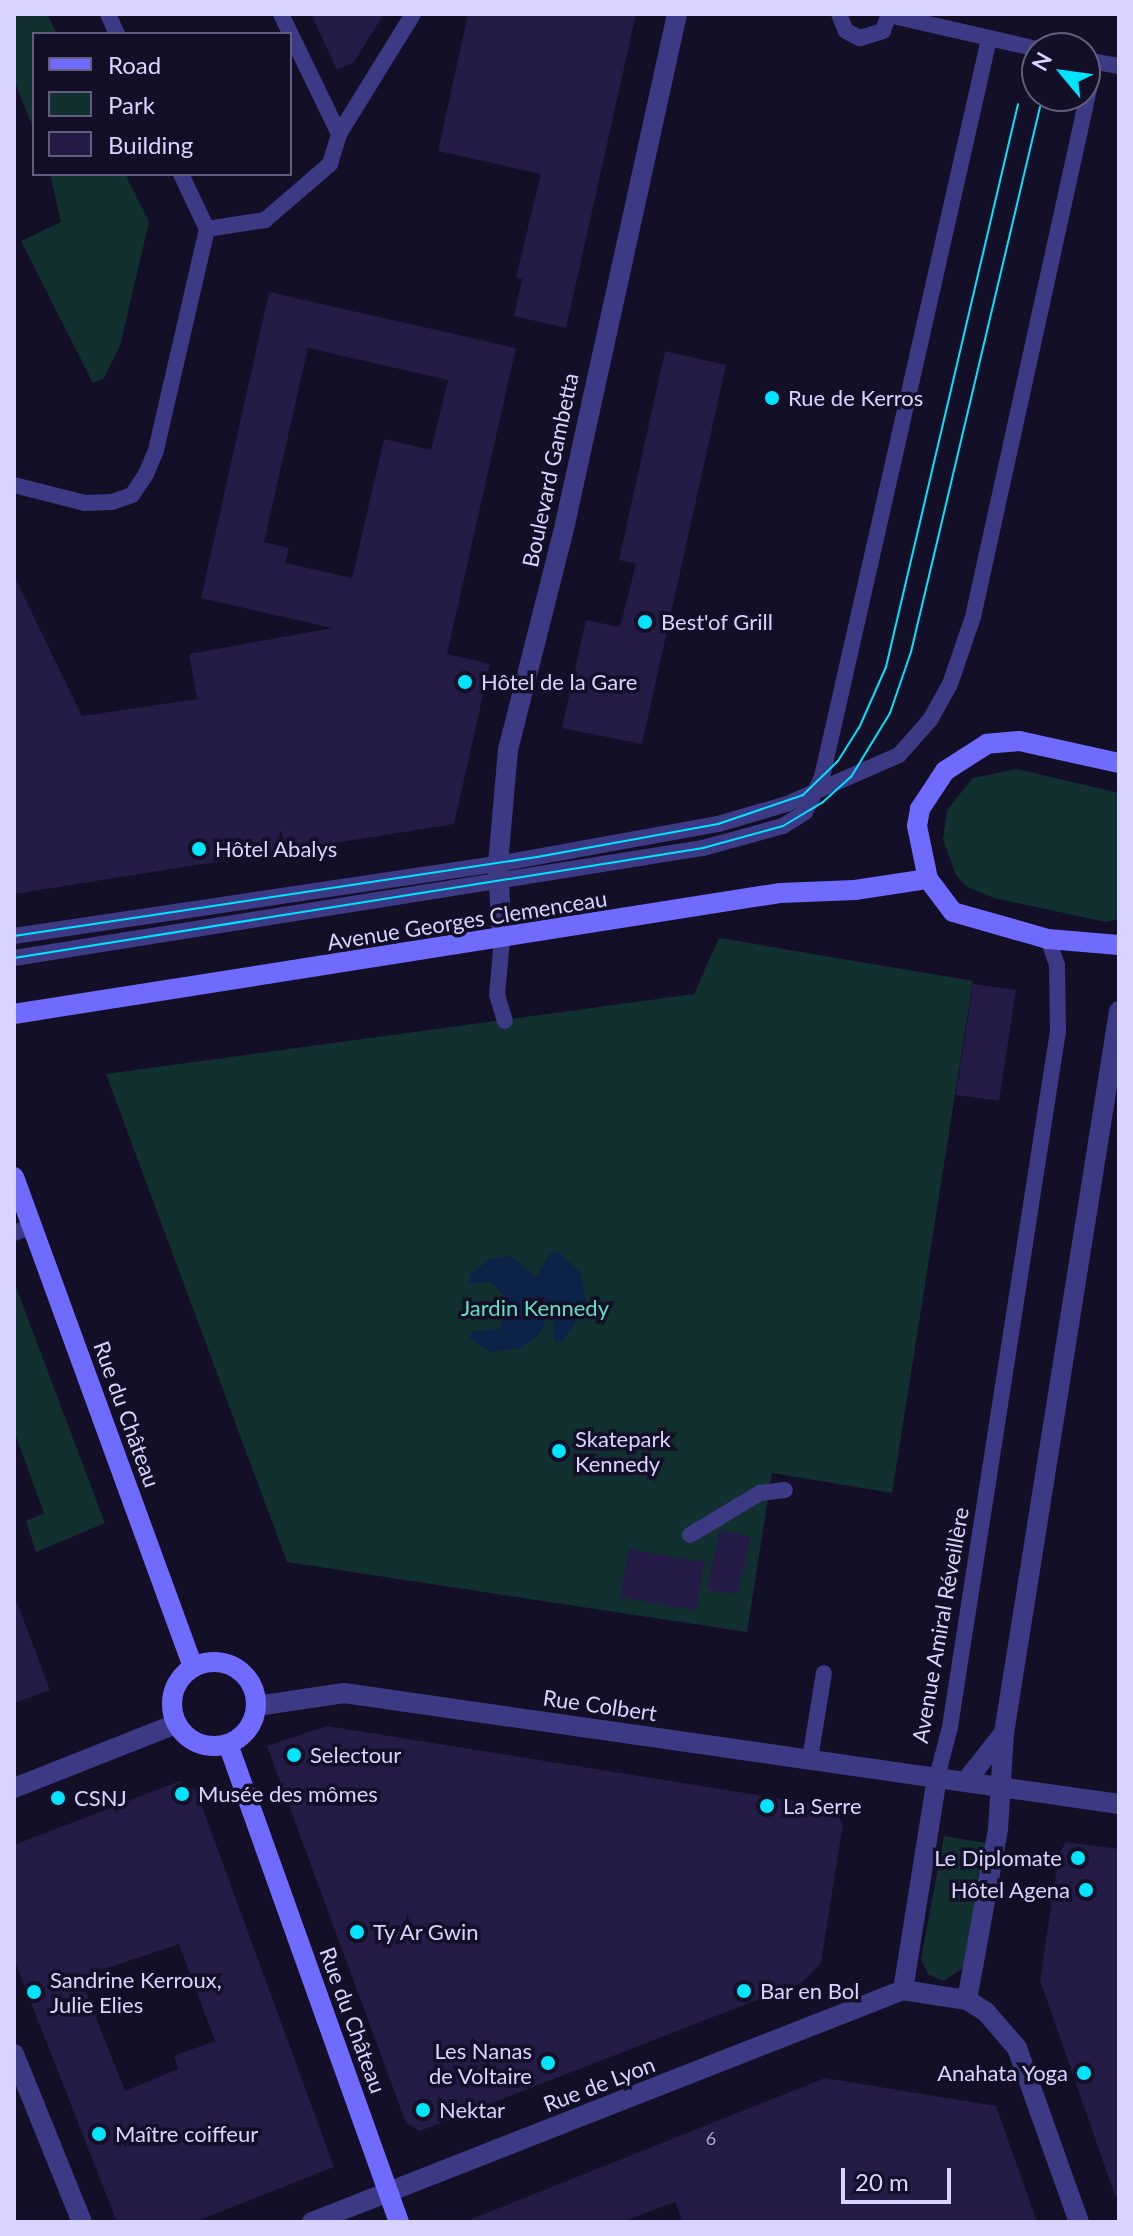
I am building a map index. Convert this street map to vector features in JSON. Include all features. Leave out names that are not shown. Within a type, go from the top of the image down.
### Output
[{"type":"main road","points":[[1119,763],[1010,740],[966,753],[945,771],[920,809],[918,848],[928,879],[953,912],[1048,939],[1119,945]]},
{"type":"main road","name":"Avenue Georges Clemenceau","points":[[14,1014],[780,893],[855,890],[928,879]]},
{"type":"main road","name":"Rue du Château","points":[[14,1177],[24,1230],[193,1667]]},
{"type":"main road","points":[[213,1661],[233,1666],[251,1682],[257,1706],[248,1730],[228,1744],[203,1745],[176,1724],[172,1697],[193,1667],[213,1661]]},
{"type":"main road","name":"Rue du Château","points":[[228,1744],[399,2222]]},
{"type":"street","name":"Boulevard Gambetta","points":[[502,939],[499,872],[508,750],[565,524],[677,14]]},
{"type":"street","points":[[967,2000],[998,1830],[997,1786],[1004,1733],[1119,1011]]},
{"type":"street","name":"Rue Colbert","points":[[257,1706],[344,1693],[1119,1804]]},
{"type":"street","points":[[14,1788],[176,1724]]},
{"type":"street","points":[[966,1781],[1004,1733]]},
{"type":"street","name":"Avenue Amiral Réveillère","points":[[903,1990],[937,1777]]},
{"type":"street","points":[[903,1990],[967,2000],[986,2012],[1017,2048],[1079,2222]]},
{"type":"street","name":"Rue de Lyon","points":[[312,2222],[903,1990]]},
{"type":"street","points":[[14,2054],[82,2222]]},
{"type":"lane","points":[[207,229],[265,220],[330,164],[339,134],[413,14]]},
{"type":"lane","points":[[839,14],[846,31],[860,38],[883,31],[889,15],[1021,46]]},
{"type":"lane","points":[[292,37],[339,134]]},
{"type":"lane","points":[[818,790],[989,39]]},
{"type":"lane","points":[[14,958],[499,872],[718,824],[818,790],[899,755],[930,720],[950,684],[973,617],[1079,112]]},
{"type":"lane","points":[[14,485],[85,503],[132,495],[156,450],[207,229],[182,176]]},
{"type":"lane","points":[[14,936],[499,872]]},
{"type":"lane","points":[[502,939],[497,995],[505,1021]]},
{"type":"lane","name":"Avenue Amiral Réveillère","points":[[937,1777],[958,1680],[1058,1031],[1057,965],[1048,939]]},
{"type":"lane","points":[[690,1535],[760,1493],[785,1490]]},
{"type":"lane","points":[[810,1759],[824,1673]]},
{"type":"green space","points":[[14,14],[47,14],[56,32],[32,32],[32,125],[14,80]]},
{"type":"green space","points":[[50,176],[126,176],[149,222],[120,346],[104,378],[93,383],[21,241],[61,222]]},
{"type":"green space","points":[[1017,769],[1119,793],[1119,919],[1106,922],[994,898],[967,887],[956,875],[943,840],[947,810],[973,778]]},
{"type":"green space","name":"Jardin Kennedy","points":[[719,938],[973,981],[892,1493],[772,1473],[747,1632],[287,1562],[106,1074],[694,994]]},
{"type":"green space","points":[[14,1282],[105,1523],[36,1552],[26,1521],[44,1513],[14,1431]]},
{"type":"green space","points":[[944,1836],[986,1843],[965,1967],[943,1981],[928,1974],[921,1959]]},
{"type":"water","points":[[557,1252],[580,1271],[587,1304],[563,1341],[555,1343],[553,1319],[547,1317],[540,1333],[522,1348],[492,1352],[470,1339],[473,1331],[500,1329],[508,1300],[491,1282],[468,1283],[470,1274],[491,1259],[510,1256],[536,1277],[550,1254]]},
{"type":"building","points":[[311,14],[384,14],[354,62],[337,70]]},
{"type":"building","points":[[468,14],[636,14],[566,328],[514,316],[522,279],[516,277],[541,174],[438,151]]},
{"type":"building","points":[[269,292],[516,348],[447,654],[490,664],[454,824],[14,894],[14,576],[82,716],[197,699],[189,654],[332,628],[201,598]],"holes":[[[308,348],[448,380],[431,450],[384,439],[352,578],[285,563],[289,548],[264,542]]]},
{"type":"building","points":[[665,351],[726,365],[642,744],[562,728],[586,620],[620,627],[636,564],[619,560]]},
{"type":"building","points":[[973,984],[1016,990],[999,1101],[956,1095]]},
{"type":"building","points":[[720,1530],[751,1537],[737,1595],[707,1589]]},
{"type":"building","points":[[629,1549],[704,1562],[696,1610],[620,1597]]},
{"type":"building","points":[[17,1602],[50,1690],[14,1703],[14,1603]]},
{"type":"building","points":[[327,1726],[833,1807],[843,1824],[821,1963],[803,1982],[420,2131],[406,2123],[267,1746]]},
{"type":"building","points":[[180,1781],[196,1790],[334,2167],[194,2222],[117,2222],[14,1959],[14,1845]],"holes":[[[179,1944],[215,2041],[174,2056],[178,2069],[125,2091],[80,1977]]]},
{"type":"building","points":[[1066,1842],[1119,1849],[1119,2195],[1115,2196],[1040,1980],[1059,1854]]},
{"type":"building","points":[[825,2078],[996,2106],[1037,2222],[683,2222],[675,2202],[622,2222],[464,2222]]},
{"type":"tram line","points":[[14,936],[537,857],[718,824],[803,795],[838,761],[859,728],[886,667],[1018,104]]},
{"type":"tram line","points":[[14,958],[703,848],[783,826],[823,802],[851,777],[890,713],[911,652],[1039,112]]},
{"type":"place","name":"Rue de Kerros","points":[[772,398]]},
{"type":"place","name":"Best'of Grill","points":[[645,622]]},
{"type":"place","name":"Hôtel de la Gare","points":[[465,682]]},
{"type":"place","name":"Hôtel Abalys","points":[[199,849]]},
{"type":"place","name":"Skatepark Kennedy","points":[[559,1451]]},
{"type":"place","name":"Selectour","points":[[294,1755]]},
{"type":"place","name":"Musée des mômes","points":[[182,1794]]},
{"type":"place","name":"CSNJ","points":[[58,1798]]},
{"type":"place","name":"La Serre","points":[[767,1806]]},
{"type":"place","name":"Le Diplomate","points":[[1078,1858]]},
{"type":"place","name":"Hôtel Agena","points":[[1086,1890]]},
{"type":"place","name":"Ty Ar Gwin","points":[[357,1932]]},
{"type":"place","name":"Bar en Bol","points":[[744,1991]]},
{"type":"place","name":"Sandrine Kerroux, Julie Elies","points":[[34,1992]]},
{"type":"place","name":"Les Nanas de Voltaire","points":[[548,2063]]},
{"type":"place","name":"Anahata Yoga","points":[[1084,2073]]},
{"type":"place","name":"Nektar","points":[[423,2110]]},
{"type":"place","name":"Maître coiffeur","points":[[99,2134]]}]
